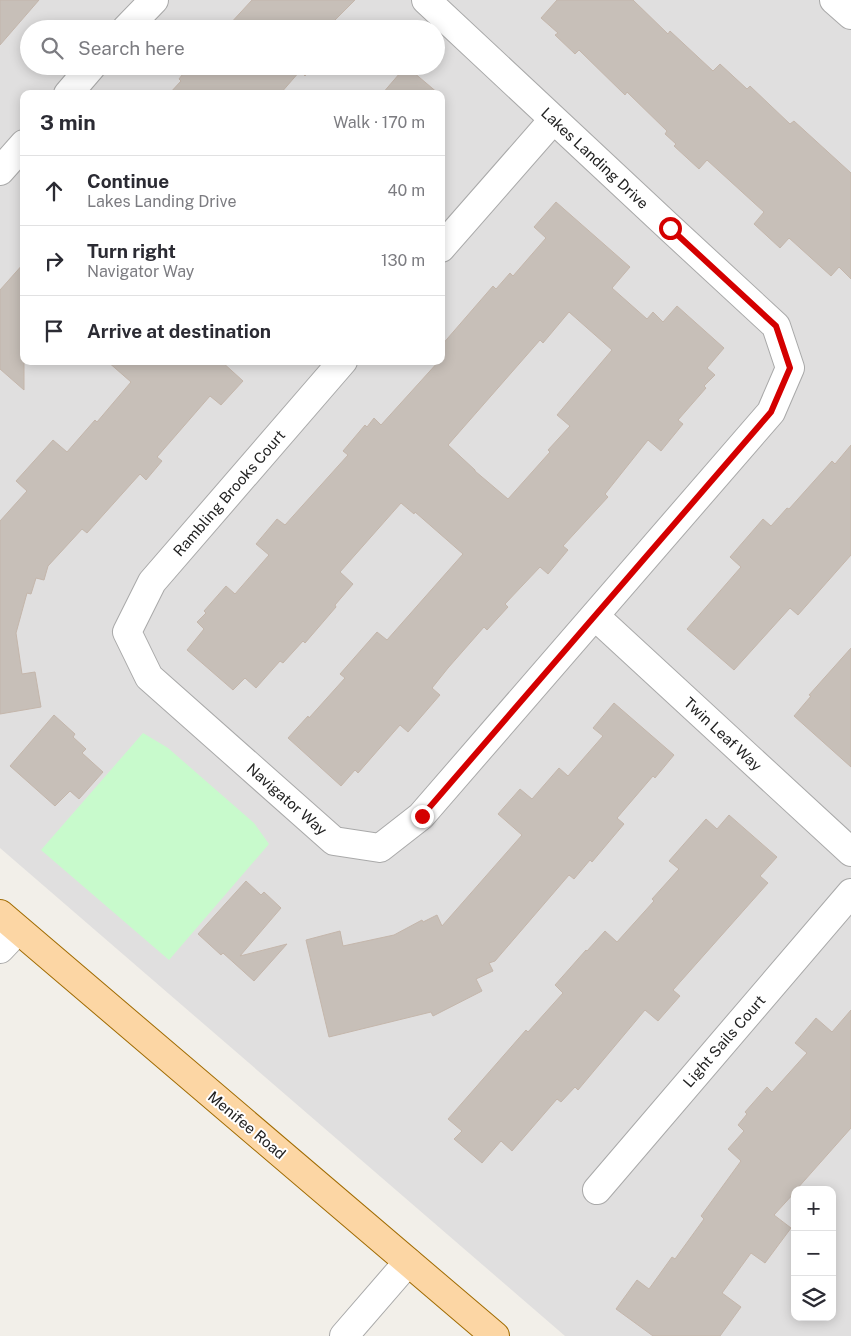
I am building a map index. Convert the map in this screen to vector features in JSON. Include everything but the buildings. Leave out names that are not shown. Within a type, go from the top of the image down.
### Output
[{"type":"main road","name":"Menifee Road","points":[[6,931],[495,1336]]},
{"type":"street","points":[[135,20],[154,0]]},
{"type":"street","name":"Lakes Landing Drive","points":[[426,0],[776,326],[790,368]]},
{"type":"street","points":[[834,0],[851,16]]},
{"type":"street","points":[[71,90],[84,75]]},
{"type":"street","points":[[445,243],[553,120]]},
{"type":"street","points":[[0,171],[20,148]]},
{"type":"street","name":"Rambling Brooks Court","points":[[127,632],[152,582],[340,365]]},
{"type":"street","name":"Navigator Way","points":[[127,632],[149,677],[334,841],[380,848],[422,816],[771,412],[790,368]]},
{"type":"street","name":"Twin Leaf Way","points":[[595,616],[851,852]]},
{"type":"street","name":"Light Sails Court","points":[[597,1190],[851,893]]},
{"type":"street","points":[[344,1336],[408,1262]]},
{"type":"shaded area","points":[[0,0],[851,0],[851,1336],[565,1336],[0,848]]},
{"type":"green space","points":[[143,733],[168,748],[254,823],[269,844],[169,960],[41,850]]},
{"type":"route","points":[[422,816],[771,412],[790,368],[776,326],[670,228]]}]
